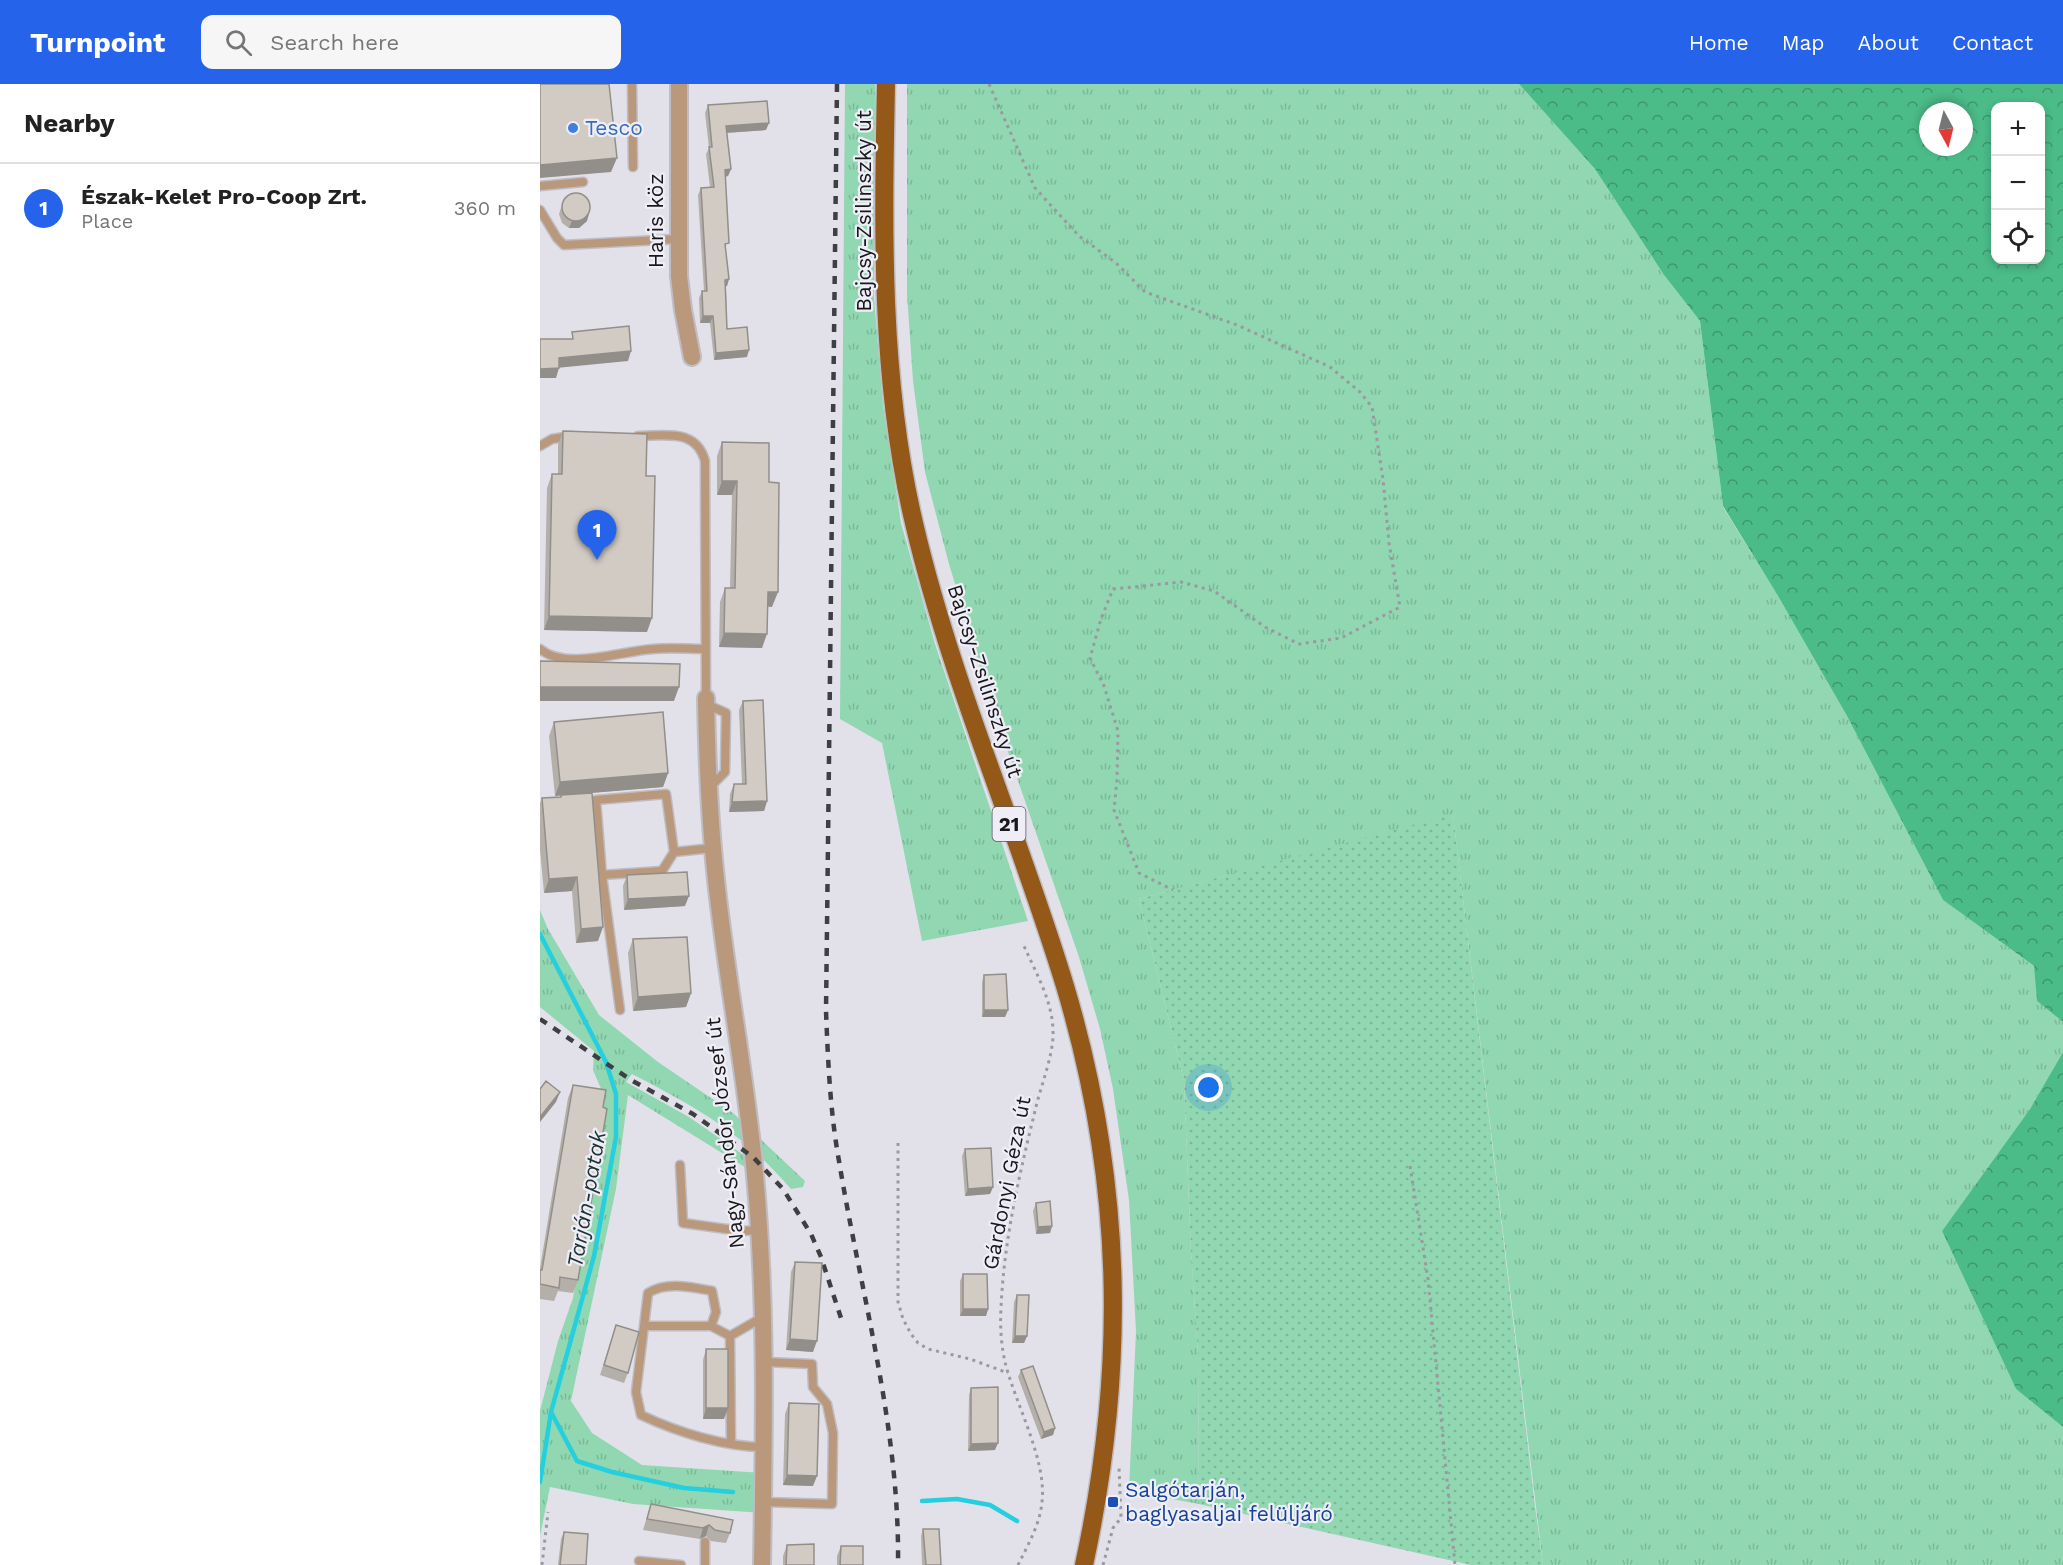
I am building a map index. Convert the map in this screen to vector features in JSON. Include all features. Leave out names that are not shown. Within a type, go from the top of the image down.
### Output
[{"type":"main road","name":"Bajcsy-Zsilinszky út","points":[[886,84],[885,220],[888,345],[901,459],[912,518],[945,639],[1065,987],[1087,1071],[1103,1156],[1113,1262],[1112,1370],[1102,1469],[1084,1565]]},
{"type":"street","name":"Haris köz","points":[[679,84],[680,292],[692,357]]},
{"type":"street","name":"Nagy-Sándor József út","points":[[706,701],[708,790],[713,848],[753,1156],[760,1230],[765,1362],[762,1565]]},
{"type":"lane","points":[[632,84],[633,167]]},
{"type":"lane","points":[[540,186],[583,182]]},
{"type":"lane","points":[[540,210],[557,238],[564,245],[678,239]]},
{"type":"lane","points":[[631,436],[674,435],[689,438],[703,452],[705,461],[706,701]]},
{"type":"lane","points":[[540,446],[552,439],[577,436]]},
{"type":"lane","points":[[540,649],[548,656],[570,660],[653,649],[705,649]]},
{"type":"lane","points":[[585,801],[666,794],[674,852],[662,871],[602,875]]},
{"type":"lane","points":[[596,800],[602,875],[620,1010]]},
{"type":"lane","points":[[674,852],[713,848]]},
{"type":"lane","points":[[680,1165],[683,1223],[741,1231],[760,1230]]},
{"type":"lane","points":[[711,1326],[716,1312],[712,1291],[686,1286],[656,1288],[648,1293],[636,1392],[641,1415],[666,1427],[731,1444],[764,1448]]},
{"type":"lane","points":[[730,1336],[764,1317]]},
{"type":"lane","points":[[645,1326],[711,1326],[730,1336]]},
{"type":"lane","points":[[730,1336],[731,1444]]},
{"type":"lane","points":[[763,1502],[832,1504],[834,1487],[833,1433],[828,1404],[813,1387],[812,1364],[765,1362]]},
{"type":"lane","points":[[705,1542],[705,1565]]},
{"type":"lane","points":[[639,1561],[681,1565]]},
{"type":"path","points":[[989,84],[1035,188],[1079,236],[1116,263],[1145,292],[1237,325],[1330,368],[1360,392],[1372,407],[1383,479],[1389,543],[1400,607],[1341,638],[1299,645],[1265,627],[1214,591],[1181,582],[1113,589],[1090,658],[1104,686],[1118,731],[1114,810],[1139,873],[1173,890]]},
{"type":"path","name":"Gárdonyi Géza út","points":[[1018,1565],[1032,1539],[1039,1518],[1042,1484],[1032,1442],[1008,1373],[1002,1348],[1006,1241],[1041,1084],[1053,1044],[1050,1010],[1024,946]]},
{"type":"path","points":[[898,1143],[898,1302],[903,1319],[918,1343],[928,1349],[970,1359],[1008,1373]]},
{"type":"path","points":[[1410,1166],[1428,1279],[1455,1565]]},
{"type":"path","points":[[542,1565],[548,1512]]},
{"type":"green space","points":[[845,84],[875,84],[874,298],[883,405],[901,523],[935,644],[1028,921],[922,941],[882,743],[840,719]]},
{"type":"green space","points":[[907,84],[1519,84],[1595,169],[1664,275],[1700,321],[1723,507],[1778,596],[1847,716],[1943,900],[2035,967],[2037,1001],[2063,1022],[2063,1052],[2030,1109],[1942,1231],[2016,1389],[2063,1427],[2063,1565],[1543,1565],[1453,815],[1139,899],[1184,1081],[1198,1354],[1199,1504],[1129,1491],[1136,1331],[1129,1200],[1113,1089],[1100,1029],[1079,957],[989,697],[949,564],[925,472],[913,381],[907,294]]},
{"type":"green space","points":[[1519,84],[2063,84],[2063,1022],[2037,1001],[2034,966],[1943,900],[1847,716],[1723,506],[1700,321],[1664,275],[1595,169]]},
{"type":"green space","points":[[1453,814],[1543,1565],[1471,1565],[1199,1504],[1198,1354],[1184,1081],[1139,899]]},
{"type":"green space","points":[[540,910],[548,929],[599,1015],[658,1062],[733,1113],[805,1181],[803,1187],[791,1189],[755,1152],[698,1110],[632,1074],[626,1082],[689,1117],[745,1156],[748,1169],[628,1095],[616,1189],[571,1401],[592,1433],[642,1465],[763,1473],[763,1513],[633,1504],[550,1487],[540,1536],[540,1411],[558,1341],[573,1298],[604,1113],[602,1091],[593,1070],[594,1051],[540,1007]]},
{"type":"green space","points":[[2063,1052],[2063,1427],[2016,1389],[1942,1231],[2030,1109]]},
{"type":"building","name":"Tesco","points":[[540,84],[609,84],[617,158],[540,165]]},
{"type":"building","points":[[767,101],[769,123],[726,126],[731,169],[725,170],[729,243],[725,244],[729,279],[725,280],[727,329],[747,327],[749,350],[716,353],[713,316],[703,316],[702,291],[707,291],[701,188],[714,187],[709,147],[712,147],[708,105]]},
{"type":"building","points":[[576,193],[586,197],[590,207],[586,217],[576,221],[566,217],[562,207],[566,197]]},
{"type":"building","points":[[629,326],[631,351],[559,358],[559,368],[540,369],[540,339],[573,339],[572,332]]},
{"type":"building","points":[[563,431],[647,434],[646,476],[655,476],[652,618],[549,616],[552,474],[562,474]]},
{"type":"building","points":[[722,442],[769,443],[769,482],[779,483],[778,592],[768,592],[767,634],[724,633],[725,588],[735,588],[737,481],[722,481]]},
{"type":"building","points":[[540,661],[680,664],[679,687],[540,687]]},
{"type":"building","points":[[763,700],[767,801],[732,802],[734,784],[746,784],[743,701]]},
{"type":"building","points":[[663,712],[668,773],[560,782],[554,722]]},
{"type":"building","points":[[592,793],[603,927],[581,929],[577,877],[549,879],[542,798]]},
{"type":"building","points":[[687,872],[689,896],[628,899],[627,875]]},
{"type":"building","points":[[687,937],[691,993],[638,997],[633,939]]},
{"type":"building","points":[[1006,974],[1008,1010],[984,1010],[984,975]]},
{"type":"building","points":[[546,1081],[560,1092],[540,1117],[540,1089]]},
{"type":"building","points":[[573,1085],[606,1090],[603,1107],[607,1109],[578,1280],[560,1277],[559,1288],[540,1284],[540,1270],[542,1270]]},
{"type":"building","points":[[991,1148],[993,1187],[968,1189],[965,1149]]},
{"type":"building","points":[[1050,1201],[1052,1226],[1038,1227],[1036,1203]]},
{"type":"building","points":[[795,1262],[822,1263],[817,1341],[790,1339]]},
{"type":"building","points":[[963,1274],[987,1274],[988,1309],[963,1309]]},
{"type":"building","points":[[1017,1295],[1029,1295],[1027,1336],[1015,1336]]},
{"type":"building","points":[[616,1325],[639,1332],[628,1373],[604,1365]]},
{"type":"building","points":[[706,1349],[728,1349],[728,1408],[706,1408]]},
{"type":"building","points":[[1033,1366],[1055,1428],[1044,1432],[1021,1370]]},
{"type":"building","points":[[998,1387],[998,1443],[971,1444],[971,1388]]},
{"type":"building","points":[[789,1403],[819,1404],[817,1476],[787,1475]]},
{"type":"building","points":[[651,1504],[733,1520],[730,1533],[715,1530],[709,1525],[703,1528],[647,1519]]},
{"type":"building","points":[[923,1529],[939,1529],[941,1565],[926,1565]]},
{"type":"building","points":[[564,1532],[588,1534],[586,1565],[560,1565]]},
{"type":"building","points":[[814,1544],[814,1565],[786,1565],[787,1545]]},
{"type":"building","points":[[841,1546],[863,1546],[863,1565],[840,1565]]},
{"type":"waterway","name":"Tarján-patak","points":[[540,934],[606,1062],[616,1094],[616,1137],[594,1256],[551,1412],[540,1482]]},
{"type":"waterway","points":[[551,1412],[577,1461],[612,1472],[684,1488],[733,1492]]},
{"type":"waterway","points":[[922,1501],[957,1499],[990,1505],[1017,1521]]},
{"type":"railway","points":[[837,84],[826,1011],[833,1124],[878,1362],[893,1463],[898,1565]]},
{"type":"railway","points":[[540,1019],[631,1080],[693,1114],[753,1157],[783,1189],[811,1234],[841,1318]]},
{"type":"place","name":"Tesco","points":[[573,128]]},
{"type":"place","name":"Észak-Kelet Pro-Coop Zrt.","points":[[597,560]]},
{"type":"place","name":"Salgótarján, baglyasaljai felüljáró","points":[[1113,1502]]}]
